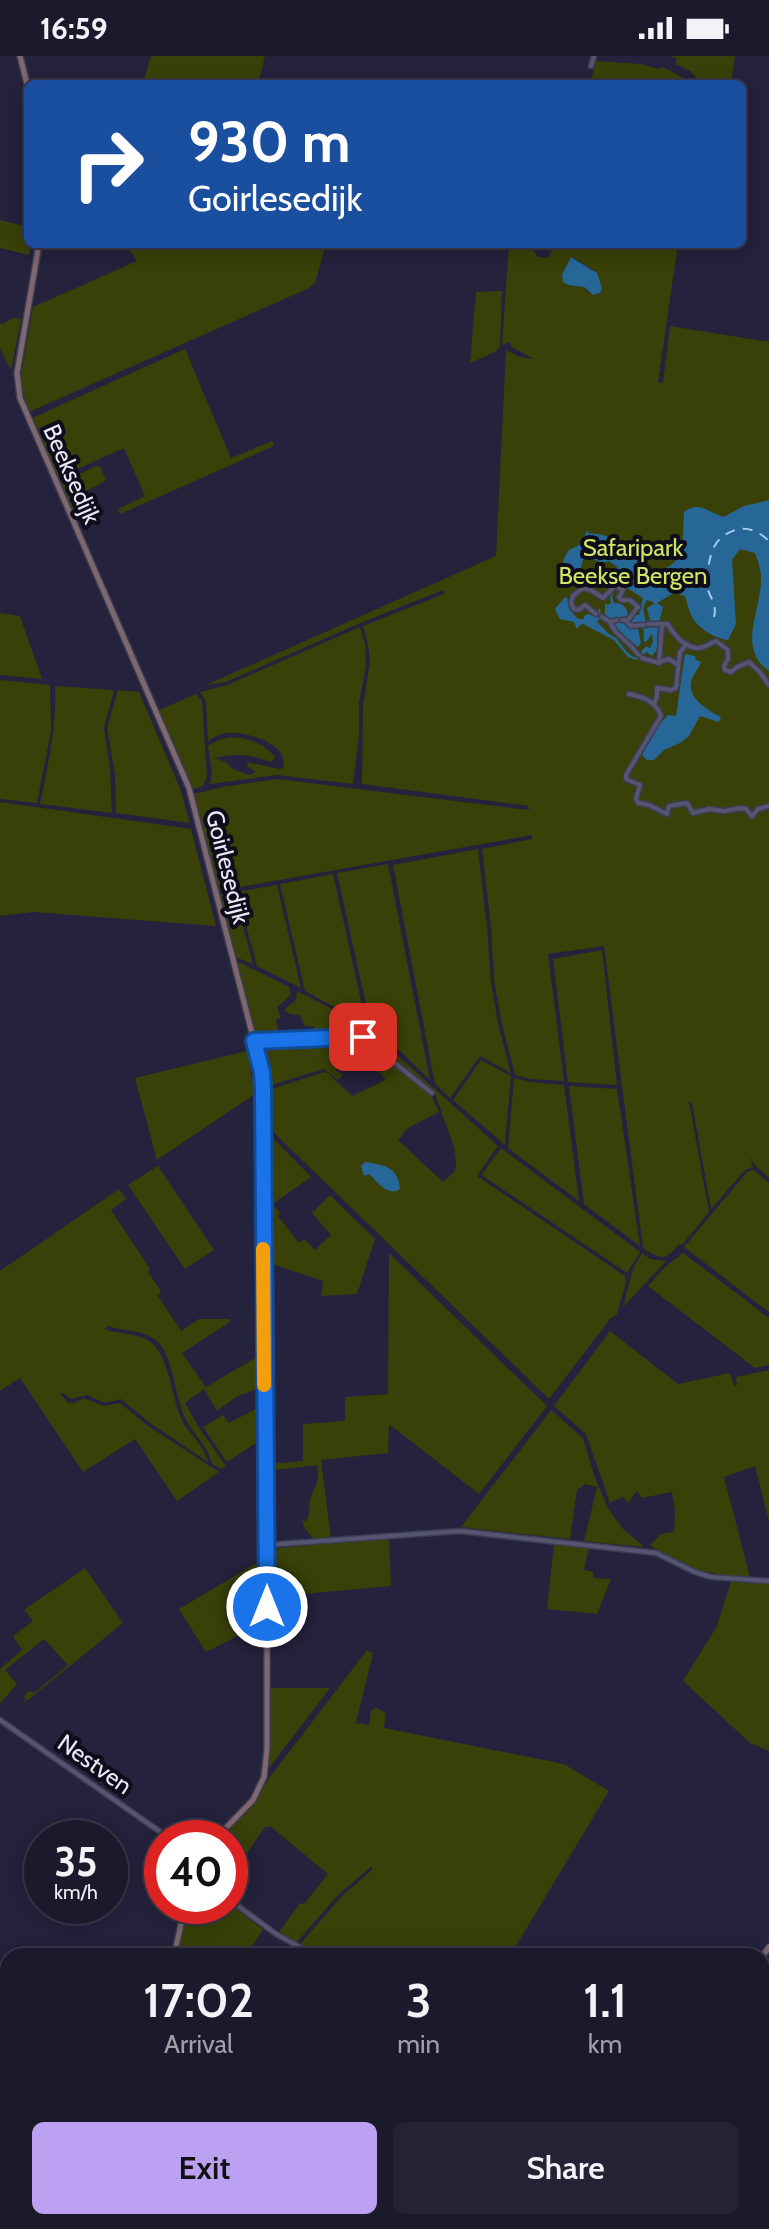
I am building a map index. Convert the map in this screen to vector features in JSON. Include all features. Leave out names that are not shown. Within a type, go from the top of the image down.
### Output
[{"type":"street","points":[[20,56],[26,80]]},
{"type":"street","points":[[591,66],[594,56]]},
{"type":"street","name":"Beeksedijk","points":[[38,248],[17,373],[20,398],[154,707]]},
{"type":"street","points":[[610,622],[622,620],[638,607],[635,599],[620,599],[623,590],[616,588],[603,598],[583,588],[573,596],[571,603],[574,609],[579,610],[585,605],[610,622],[621,639],[640,656],[659,662],[669,659],[678,665]]},
{"type":"street","points":[[622,620],[631,626],[668,624],[674,634],[687,644],[700,648],[716,641],[728,650],[725,670],[731,672],[749,662],[769,685]]},
{"type":"street","points":[[659,662],[662,624]]},
{"type":"street","points":[[654,704],[657,688],[676,688],[680,652],[687,644]]},
{"type":"street","points":[[629,694],[644,697],[654,704],[660,718],[625,777],[640,785],[636,799],[638,803],[667,814],[669,806],[687,803],[693,813],[741,808],[752,816],[758,809],[769,806]]},
{"type":"street","name":"Goirlesedijk","points":[[154,707],[189,788],[262,1072],[267,1749],[264,1777],[253,1800],[234,1820]]},
{"type":"street","points":[[254,1041],[329,1038],[354,1033],[432,1093]]},
{"type":"street","points":[[266,1545],[453,1530],[633,1549],[656,1553],[711,1577],[769,1581]]},
{"type":"street","name":"Nestven","points":[[0,1720],[144,1821]]},
{"type":"street","points":[[248,1913],[301,1948]]},
{"type":"street","points":[[176,1948],[181,1924]]},
{"type":"green space","points":[[151,56],[265,56],[259,80],[144,80]]},
{"type":"green space","points":[[670,56],[735,56],[732,80],[699,80],[676,64],[677,59]]},
{"type":"green space","points":[[596,61],[663,67],[687,80],[591,80]]},
{"type":"green space","points":[[0,220],[24,226],[24,248],[30,248],[29,255],[0,248]]},
{"type":"green space","points":[[128,248],[325,248],[315,283],[307,289],[29,412],[20,382],[33,307],[137,261]]},
{"type":"green space","name":"Safaripark Beekse Bergen","points":[[509,248],[532,248],[538,257],[548,258],[552,250],[558,248],[677,248],[658,382],[663,383],[670,326],[769,342],[769,1178],[750,1156],[753,1167],[745,1170],[711,1209],[692,1103],[689,1102],[709,1212],[682,1245],[679,1244],[662,1257],[643,1248],[604,946],[548,954],[564,1081],[515,1075],[494,981],[482,849],[532,839],[532,835],[218,891],[193,794],[277,779],[529,810],[528,806],[362,784],[363,707],[370,661],[363,626],[444,594],[443,590],[226,682],[206,685],[496,556],[506,350],[519,357],[534,359],[512,347],[510,342],[502,345]],"holes":[[[572,257],[595,271],[602,288],[596,295],[584,287],[568,285],[567,269]]]},
{"type":"green space","points":[[502,291],[500,346],[495,352],[470,363],[476,292]]},
{"type":"green space","points":[[13,318],[21,319],[11,370],[0,349],[0,323]]},
{"type":"green space","points":[[185,349],[231,458],[272,441],[274,446],[120,514],[118,509],[145,496],[124,448],[57,478],[32,418]]},
{"type":"green space","points":[[97,466],[106,480],[75,496],[79,507],[70,510],[60,483]]},
{"type":"green space","points":[[0,613],[20,616],[42,679],[0,675]]},
{"type":"green space","points":[[360,627],[366,666],[359,703],[353,784],[277,775],[210,784],[212,773],[208,746],[216,741],[243,738],[269,750],[275,757],[270,762],[242,755],[214,758],[250,775],[256,772],[248,767],[247,762],[279,769],[283,768],[283,759],[273,745],[244,734],[226,733],[208,741],[206,701],[200,692],[227,685]]},
{"type":"green space","points":[[0,680],[50,685],[51,731],[37,803],[0,799]]},
{"type":"green space","points":[[55,686],[114,690],[104,728],[112,813],[40,804],[53,730]]},
{"type":"green space","points":[[118,690],[139,692],[180,788],[190,823],[116,813],[115,775],[107,728]]},
{"type":"green space","points":[[196,694],[202,701],[207,777],[203,786],[192,790],[159,710]]},
{"type":"green space","points":[[0,802],[191,829],[216,926],[33,912],[0,916]]},
{"type":"green space","points":[[478,849],[491,981],[511,1073],[480,1056],[450,1098],[435,1084],[393,865]]},
{"type":"green space","points":[[388,864],[430,1080],[399,1050],[363,1024],[367,1009],[337,873]]},
{"type":"green space","points":[[333,874],[363,1010],[360,1021],[305,991],[280,884]]},
{"type":"green space","points":[[277,885],[301,988],[257,966],[237,892]]},
{"type":"green space","points":[[234,892],[253,964],[235,957],[219,895]]},
{"type":"green space","points":[[602,950],[617,1085],[568,1082],[553,959]]},
{"type":"green space","points":[[236,961],[289,987],[291,995],[277,1007],[281,1018],[276,1019],[279,1037],[256,1039]]},
{"type":"green space","points":[[297,991],[334,1010],[386,1045],[498,1146],[477,1176],[625,1276],[617,1314],[549,1399],[268,1127],[268,1090],[325,1072],[352,1096],[386,1080],[379,1072],[391,1061],[430,1093],[439,1112],[408,1128],[398,1140],[443,1182],[455,1171],[454,1147],[434,1091],[359,1030],[315,1036],[314,1026],[305,1026],[300,1015],[285,1011],[296,1000]]},
{"type":"green space","points":[[355,1034],[387,1057],[377,1068],[361,1050],[355,1058],[359,1065],[345,1059],[337,1065],[336,1070],[343,1075],[338,1080],[324,1069],[265,1087],[258,1045],[261,1042]]},
{"type":"green space","points":[[247,1051],[255,1094],[157,1160],[135,1078]]},
{"type":"green space","points":[[481,1060],[511,1076],[505,1145],[453,1100]]},
{"type":"green space","points":[[514,1078],[564,1085],[579,1201],[508,1148]]},
{"type":"green space","points":[[569,1086],[617,1089],[640,1246],[584,1204]]},
{"type":"green space","points":[[266,1134],[311,1177],[275,1202],[266,1194]]},
{"type":"green space","points":[[501,1148],[640,1252],[627,1273],[483,1176]]},
{"type":"green space","points":[[158,1166],[214,1250],[185,1269],[128,1185]]},
{"type":"green space","points":[[751,1170],[769,1183],[769,1312],[684,1247]]},
{"type":"green space","points":[[119,1189],[126,1199],[111,1210],[150,1269],[148,1272],[161,1291],[158,1296],[181,1331],[199,1319],[230,1319],[230,1322],[182,1353],[206,1387],[257,1357],[256,1389],[236,1397],[217,1411],[204,1389],[185,1403],[226,1466],[221,1469],[212,1464],[185,1417],[166,1354],[151,1337],[108,1326],[104,1329],[141,1337],[157,1349],[166,1366],[182,1420],[203,1449],[208,1462],[150,1423],[121,1399],[105,1403],[87,1395],[71,1399],[60,1394],[68,1403],[83,1398],[104,1406],[120,1403],[148,1426],[219,1472],[177,1501],[135,1439],[83,1472],[20,1378],[0,1391],[0,1271]]},
{"type":"green space","points":[[330,1195],[375,1239],[357,1294],[321,1296],[323,1281],[269,1263],[267,1201],[280,1212],[278,1216],[299,1243],[304,1239],[315,1250],[331,1235],[312,1213]]},
{"type":"green space","points":[[389,1253],[547,1406],[479,1494],[389,1424],[388,1453],[321,1460],[331,1538],[314,1539],[302,1521],[306,1521],[309,1515],[310,1500],[318,1479],[317,1465],[276,1470],[276,1493],[269,1493],[268,1464],[303,1461],[303,1424],[345,1421],[345,1397],[388,1394]]},
{"type":"green space","points":[[642,1253],[650,1259],[666,1261],[623,1307],[633,1269]]},
{"type":"green space","points":[[683,1253],[769,1318],[769,1365],[755,1368],[648,1286]]},
{"type":"green space","points":[[610,1331],[678,1384],[730,1373],[734,1386],[737,1385],[736,1377],[769,1370],[769,1521],[755,1466],[724,1477],[750,1577],[697,1569],[674,1560],[650,1545],[661,1534],[674,1532],[672,1492],[642,1498],[637,1491],[628,1503],[623,1497],[610,1503],[586,1434],[554,1406]]},
{"type":"green space","points":[[256,1409],[256,1443],[227,1462],[203,1427],[223,1415],[229,1423]]},
{"type":"green space","points":[[551,1410],[583,1438],[608,1508],[623,1529],[644,1547],[584,1541],[597,1487],[585,1484],[577,1490],[570,1539],[461,1527]]},
{"type":"green space","points":[[389,1538],[391,1586],[269,1597],[269,1549]]},
{"type":"green space","points":[[554,1544],[589,1547],[584,1570],[593,1572],[593,1578],[611,1579],[597,1614],[547,1609]]},
{"type":"green space","points":[[258,1562],[259,1625],[206,1652],[179,1609]]},
{"type":"green space","points":[[85,1568],[123,1623],[19,1707],[26,1700],[24,1696],[28,1691],[34,1693],[68,1665],[44,1639],[5,1670],[17,1684],[0,1704],[0,1669],[22,1650],[13,1636],[33,1621],[24,1610]]},
{"type":"green space","points":[[731,1581],[769,1583],[769,1751],[750,1743],[683,1681],[717,1626]]},
{"type":"green space","points":[[367,1650],[373,1653],[356,1723],[369,1725],[371,1710],[376,1708],[386,1713],[384,1728],[564,1764],[609,1791],[515,1948],[300,1946],[342,1896],[372,1870],[372,1866],[339,1894],[296,1943],[279,1932],[300,1903],[304,1904],[328,1874],[270,1826],[264,1828],[248,1851],[248,1820],[239,1820],[249,1810],[270,1777]]},
{"type":"green space","points":[[270,1688],[330,1688],[269,1768]]},
{"type":"green space","points":[[248,1918],[263,1930],[251,1948],[180,1948],[185,1924],[248,1924]]},
{"type":"water","points":[[571,257],[597,273],[602,288],[600,293],[593,295],[584,287],[563,282],[562,275]]},
{"type":"water","points":[[769,500],[769,671],[759,662],[752,640],[760,590],[760,568],[755,553],[740,549],[732,560],[736,624],[728,640],[702,628],[691,615],[685,596],[674,593],[657,603],[663,607],[659,622],[650,621],[647,608],[655,603],[647,600],[644,614],[647,628],[658,626],[657,649],[652,656],[647,652],[636,660],[628,657],[614,640],[583,624],[577,629],[574,622],[560,619],[555,609],[565,597],[578,619],[584,619],[588,614],[594,616],[600,608],[601,618],[597,622],[635,658],[646,646],[650,648],[653,641],[652,634],[644,642],[643,622],[629,624],[628,621],[639,615],[643,598],[619,583],[612,596],[614,603],[627,610],[628,616],[621,622],[638,628],[641,643],[638,647],[616,629],[618,618],[607,619],[605,614],[605,603],[611,603],[610,598],[615,589],[617,567],[609,561],[586,558],[574,583],[562,573],[569,550],[581,544],[587,530],[588,533],[617,541],[653,575],[682,555],[684,512],[699,507],[724,517],[744,506]]},
{"type":"water","points":[[685,654],[695,656],[701,662],[691,681],[696,700],[721,717],[719,722],[700,716],[689,736],[664,750],[654,760],[647,760],[642,755],[654,730],[668,715],[676,716]]},
{"type":"water","points":[[365,1162],[389,1168],[396,1176],[400,1189],[387,1190],[369,1174],[364,1176],[361,1166]]},
{"type":"ferry route","points":[[714,617],[715,607],[706,581],[715,545],[723,536],[740,529],[754,531],[769,541]]},
{"type":"slow traffic","points":[[263,1249],[264,1385]]},
{"type":"route","points":[[267,1607],[263,1089],[254,1041],[329,1038],[354,1033],[363,1037]]}]
